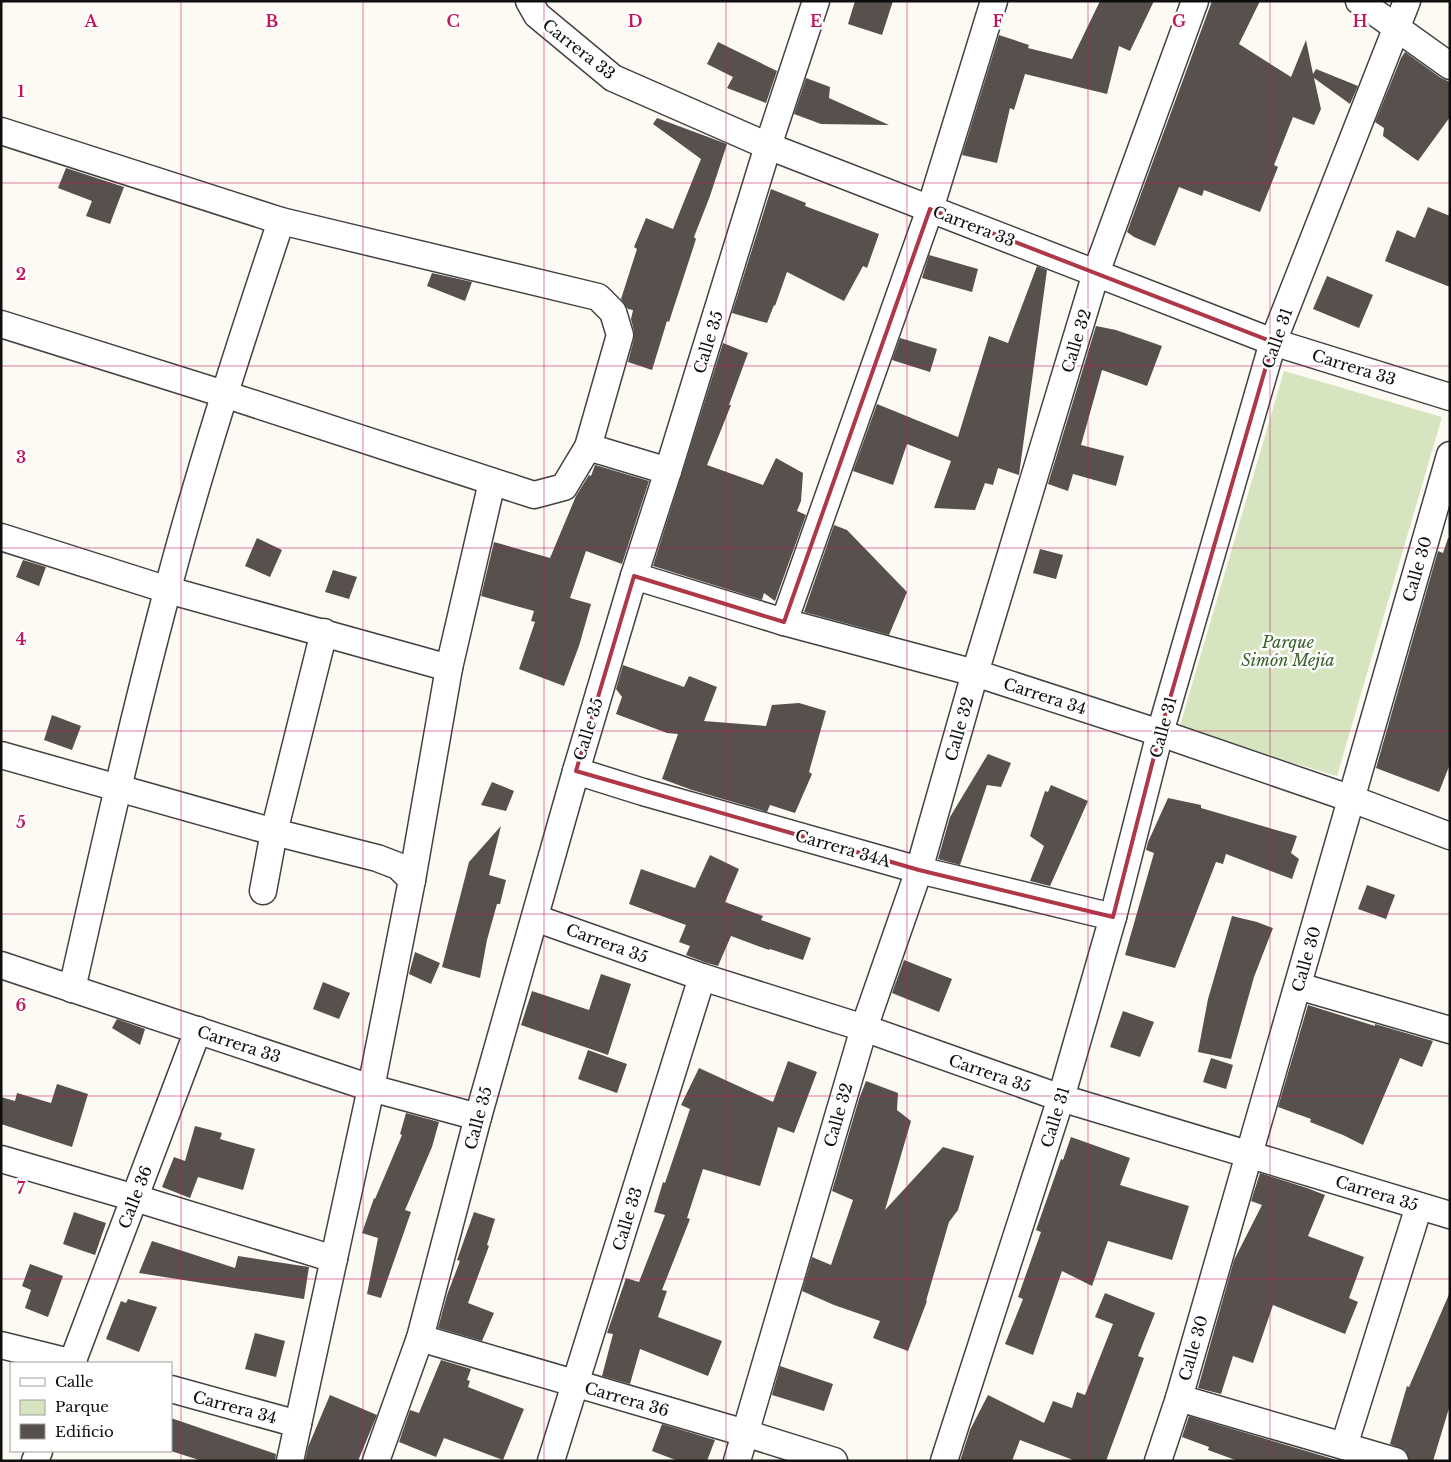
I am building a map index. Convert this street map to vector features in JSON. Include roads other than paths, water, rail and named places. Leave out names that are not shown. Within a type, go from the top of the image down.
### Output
[{"type":"street","name":"Carrera 33","points":[[529,1],[536,15],[613,78],[768,146],[1273,342],[1450,397]]},
{"type":"street","name":"Calle 35","points":[[376,1461],[420,1338],[478,1118],[576,771],[634,576],[768,146],[816,1]]},
{"type":"street","points":[[784,622],[930,209],[994,1]]},
{"type":"street","name":"Calle 32","points":[[737,1461],[864,1028],[920,870],[975,673],[1096,273],[1195,1]]},
{"type":"street","points":[[1359,1],[1450,66]]},
{"type":"street","name":"Calle 31","points":[[944,1461],[1061,1098],[1113,917],[1160,734],[1273,342],[1407,1]]},
{"type":"street","points":[[1,131],[281,221],[598,297],[614,312],[620,335],[588,448],[564,487],[534,496],[224,394],[1,324]]},
{"type":"street","points":[[72,988],[117,788],[168,590],[224,394],[281,221]]},
{"type":"street","points":[[588,448],[668,471]]},
{"type":"street","name":"Calle 30","points":[[1158,1461],[1179,1398],[1450,455]]},
{"type":"street","points":[[290,1461],[371,1088],[412,880],[449,668],[492,482]]},
{"type":"street","points":[[1,536],[168,590],[449,668]]},
{"type":"street","name":"Carrera 34","points":[[634,576],[784,622],[975,673],[1352,799],[1450,836]]},
{"type":"street","points":[[263,891],[274,832],[324,632]]},
{"type":"street","points":[[1,755],[274,832],[377,858],[398,866],[412,880]]},
{"type":"street","name":"Carrera 34A","points":[[576,771],[920,870],[1113,917]]},
{"type":"street","name":"Carrera 35","points":[[535,918],[702,977],[864,1028],[1061,1098],[1450,1215]]},
{"type":"street","name":"Carrera 33","points":[[1,964],[371,1088],[478,1118]]},
{"type":"street","name":"Calle 33","points":[[551,1461],[702,977]]},
{"type":"street","points":[[1298,986],[1450,1030]]},
{"type":"street","name":"Calle 36","points":[[73,1362],[198,1030]]},
{"type":"street","points":[[1,1159],[334,1259]]},
{"type":"street","points":[[1344,1446],[1419,1206]]},
{"type":"street","name":"Carrera 36","points":[[420,1338],[834,1461]]},
{"type":"street","points":[[1,1345],[69,1362]]},
{"type":"street","name":"Carrera 34","points":[[172,1390],[298,1424]]},
{"type":"street","points":[[1179,1398],[1395,1461]]},
{"type":"park label","name":"Parque Simón Mejía","points":[[1288,651]]}]
